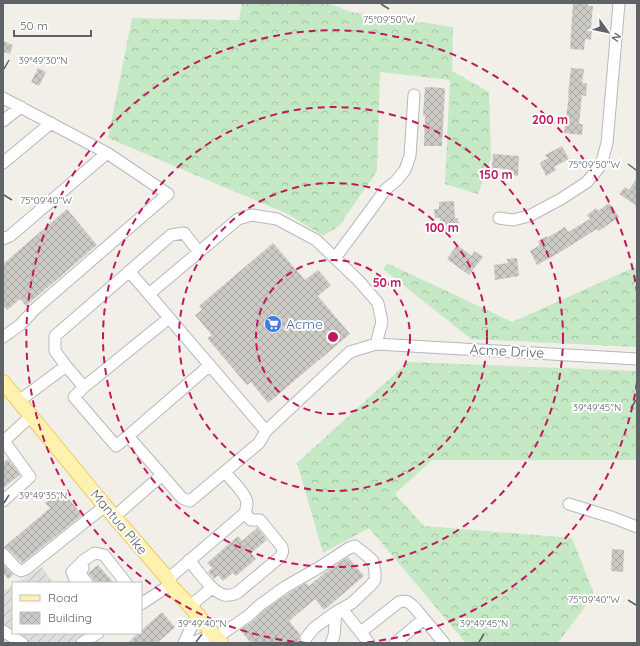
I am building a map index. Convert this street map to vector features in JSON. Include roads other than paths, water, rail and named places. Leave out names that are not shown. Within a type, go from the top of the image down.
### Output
[{"type":"main road","name":"Mantua Pike","points":[[3,382],[114,517],[217,638]]},
{"type":"street","points":[[499,218],[514,220],[530,216],[561,199],[587,182],[601,164],[608,143],[619,3]]},
{"type":"street","points":[[336,258],[386,189],[396,181],[405,170],[410,156],[414,96]]},
{"type":"street","points":[[3,98],[107,153],[168,194],[35,309],[20,325],[3,337]]},
{"type":"street","points":[[3,121],[21,107]]},
{"type":"street","points":[[3,164],[51,123]]},
{"type":"street","points":[[3,238],[10,236],[107,153]]},
{"type":"street","points":[[128,436],[182,498],[190,501],[259,444],[266,431],[350,352],[376,344],[382,322],[378,302],[360,281],[316,240],[277,219],[252,214],[238,219],[149,294]]},
{"type":"street","points":[[84,387],[55,351],[55,336],[171,234],[184,233],[199,252]]},
{"type":"street","points":[[129,271],[266,431]]},
{"type":"street","points":[[170,318],[74,396],[116,446],[210,365]]},
{"type":"street","name":"Acme Drive","points":[[376,344],[637,359]]},
{"type":"street","points":[[19,401],[66,366]]},
{"type":"street","points":[[3,501],[30,477],[4,441],[31,416]]},
{"type":"street","points":[[142,602],[169,582],[189,560],[245,513],[247,505],[244,495],[225,472]]},
{"type":"street","points":[[114,517],[162,475]]},
{"type":"street","points":[[3,492],[17,488]]},
{"type":"street","points":[[569,504],[614,518],[637,528]]},
{"type":"street","points":[[3,554],[16,568],[21,571],[26,569],[105,506]]},
{"type":"street","points":[[189,560],[212,588],[225,595],[231,596],[237,594],[282,555],[283,552],[282,547],[260,520],[251,520],[245,513]]},
{"type":"street","points":[[192,643],[217,638],[292,583],[349,548],[355,546],[373,561],[375,580],[352,603],[339,610],[314,628],[306,638]]},
{"type":"street","points":[[77,582],[72,572],[84,560],[95,553],[104,555],[124,582]]},
{"type":"street","points":[[86,582],[80,574],[89,562],[96,560],[101,562],[118,582]]},
{"type":"street","points":[[184,643],[193,610],[212,588]]},
{"type":"street","points":[[361,632],[399,602],[405,601],[410,603],[441,642]]},
{"type":"street","points":[[339,610],[361,632],[369,643]]},
{"type":"street","points":[[336,641],[339,610]]},
{"type":"street","points":[[395,643],[424,619]]},
{"type":"street","points":[[3,631],[22,643]]},
{"type":"street","points":[[82,643],[96,634]]},
{"type":"place","name":"Acme","points":[[273,324]]}]
